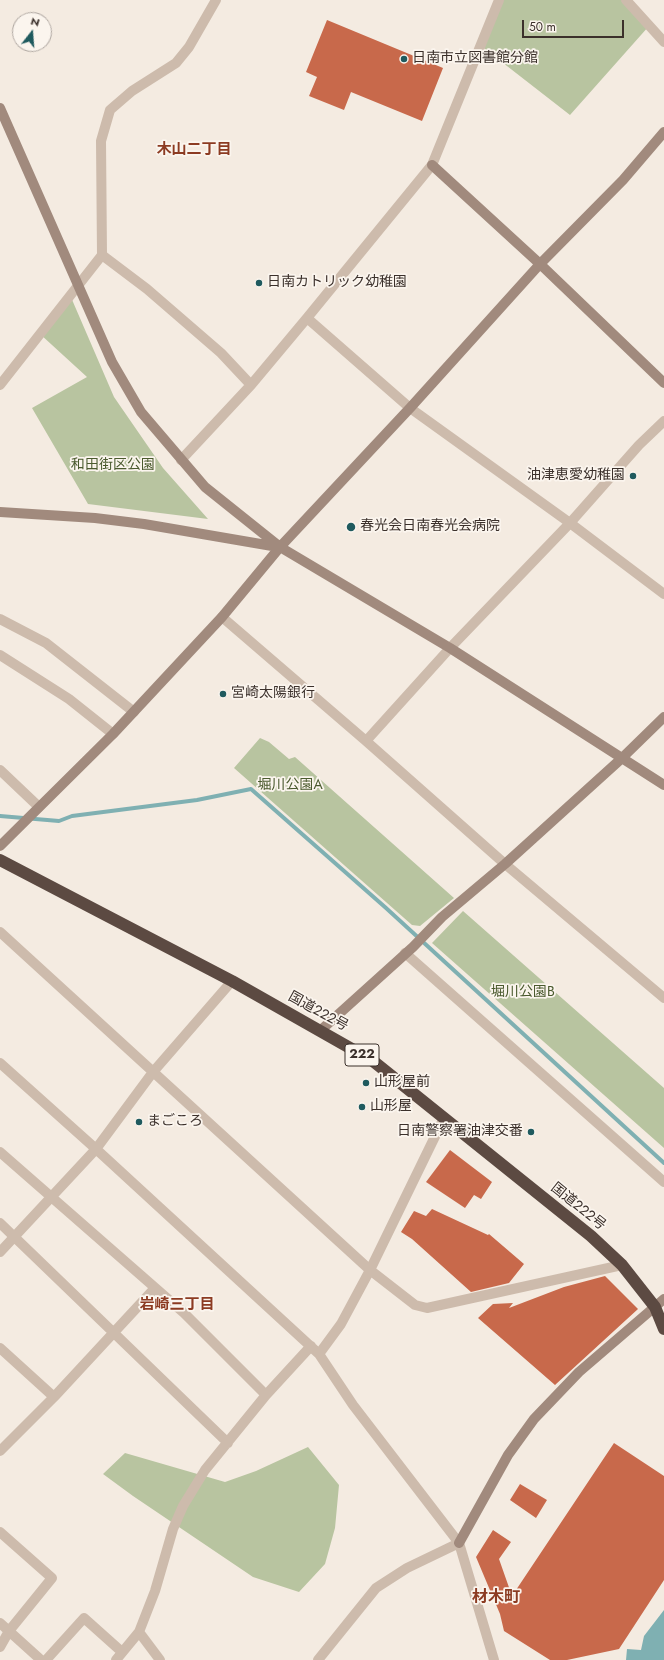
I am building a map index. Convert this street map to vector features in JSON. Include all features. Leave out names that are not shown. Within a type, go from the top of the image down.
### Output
[{"type":"highway","name":"国道222号","points":[[0,860],[232,981],[321,1030],[373,1061],[591,1236],[622,1264],[660,1303],[664,1329]]},
{"type":"street","points":[[0,385],[102,255],[101,141],[110,110],[132,91],[176,63],[189,47],[216,0]]},
{"type":"street","points":[[181,460],[251,384],[432,165],[498,0]]},
{"type":"street","points":[[626,0],[664,42]]},
{"type":"street","points":[[0,108],[112,362],[141,412],[205,487],[280,547],[450,648],[621,759],[664,785]]},
{"type":"street","points":[[0,846],[134,712],[222,617],[280,547],[410,408],[540,264],[623,180],[664,132]]},
{"type":"street","points":[[432,165],[540,264],[664,383]]},
{"type":"street","points":[[102,255],[147,289],[222,353],[251,384]]},
{"type":"street","points":[[307,318],[410,408],[570,523],[664,594]]},
{"type":"street","points":[[366,741],[450,648],[570,523],[639,445],[664,421]]},
{"type":"street","points":[[0,512],[95,518],[144,524],[280,547]]},
{"type":"street","points":[[222,617],[366,741],[505,864],[664,998]]},
{"type":"street","points":[[0,619],[46,643],[134,712]]},
{"type":"street","points":[[0,655],[69,699],[113,734]]},
{"type":"street","points":[[321,1030],[409,950],[442,917],[505,864],[621,759],[664,717]]},
{"type":"street","points":[[0,770],[39,807]]},
{"type":"street","points":[[0,932],[370,1270],[415,1305],[427,1308],[622,1264]]},
{"type":"street","points":[[409,950],[664,1182]]},
{"type":"street","points":[[0,1252],[96,1149],[153,1072],[232,981]]},
{"type":"street","points":[[0,1063],[319,1354],[353,1405],[460,1543],[494,1660]]},
{"type":"street","points":[[319,1354],[341,1324],[370,1270],[444,1118]]},
{"type":"street","points":[[0,1152],[184,1313],[266,1395]]},
{"type":"street","points":[[0,1223],[228,1443]]},
{"type":"street","points":[[0,1451],[54,1397],[155,1288]]},
{"type":"street","points":[[318,1660],[376,1588],[407,1568],[460,1543],[508,1455],[534,1419],[580,1372],[660,1303]]},
{"type":"street","points":[[46,1660],[84,1618],[119,1656],[139,1632],[155,1591],[173,1529],[183,1506],[205,1470],[266,1395],[311,1346]]},
{"type":"street","points":[[0,1348],[54,1397]]},
{"type":"street","points":[[0,1532],[52,1578],[9,1631],[0,1647]]},
{"type":"street","points":[[0,1623],[41,1660]]},
{"type":"street","points":[[139,1632],[160,1660]]},
{"type":"green space","points":[[499,0],[626,0],[649,26],[570,115],[480,45]]},
{"type":"green space","name":"和田街区公園","points":[[70,295],[114,397],[163,468],[208,519],[88,504],[32,408],[87,377],[40,334]]},
{"type":"green space","name":"堀川公園A","points":[[260,738],[269,742],[289,759],[295,757],[454,898],[420,926],[412,925],[234,768]]},
{"type":"green space","name":"堀川公園B","points":[[463,911],[664,1088],[664,1148],[432,943]]},
{"type":"green space","points":[[308,1447],[339,1485],[335,1528],[325,1564],[299,1592],[253,1577],[103,1474],[125,1453],[225,1482],[256,1471]]},
{"type":"water","points":[[664,1610],[664,1660],[626,1660],[627,1649],[641,1650],[644,1636]]},
{"type":"building","name":"日南市立図書館分館","points":[[327,20],[443,68],[422,121],[351,92],[344,110],[309,96],[317,77],[306,72]]},
{"type":"building","points":[[450,1150],[492,1182],[481,1199],[474,1195],[465,1208],[426,1182]]},
{"type":"building","points":[[432,1209],[488,1235],[489,1234],[524,1264],[509,1283],[471,1292],[412,1239],[401,1232],[414,1211],[426,1216]]},
{"type":"building","points":[[605,1276],[638,1309],[555,1385],[478,1318],[493,1304],[513,1303],[509,1308],[564,1287]]},
{"type":"building","points":[[614,1443],[664,1476],[664,1580],[619,1649],[567,1660],[550,1660],[504,1631],[500,1614],[476,1557],[493,1530],[511,1542],[499,1559],[512,1596]]},
{"type":"building","points":[[520,1484],[547,1500],[536,1518],[510,1500]]},
{"type":"waterway","points":[[0,816],[59,821],[72,816],[197,800],[251,789],[386,908],[664,1163]]},
{"type":"place","name":"日南市立図書館分館","points":[[404,59]]},
{"type":"place","name":"日南カトリック幼稚園","points":[[259,283]]},
{"type":"place","name":"油津恵愛幼稚園","points":[[633,476]]},
{"type":"place","name":"春光会日南春光会病院","points":[[351,527]]},
{"type":"place","name":"宮崎太陽銀行","points":[[223,694]]},
{"type":"place","name":"山形屋前","points":[[366,1083]]},
{"type":"place","name":"山形屋","points":[[362,1107]]},
{"type":"place","name":"まごころ","points":[[139,1122]]},
{"type":"place","name":"日南警察署油津交番","points":[[531,1132]]},
{"type":"district","name":"木山二丁目","points":[[194,150]]},
{"type":"district","name":"岩崎三丁目","points":[[177,1305]]},
{"type":"district","name":"材木町","points":[[496,1598]]}]
